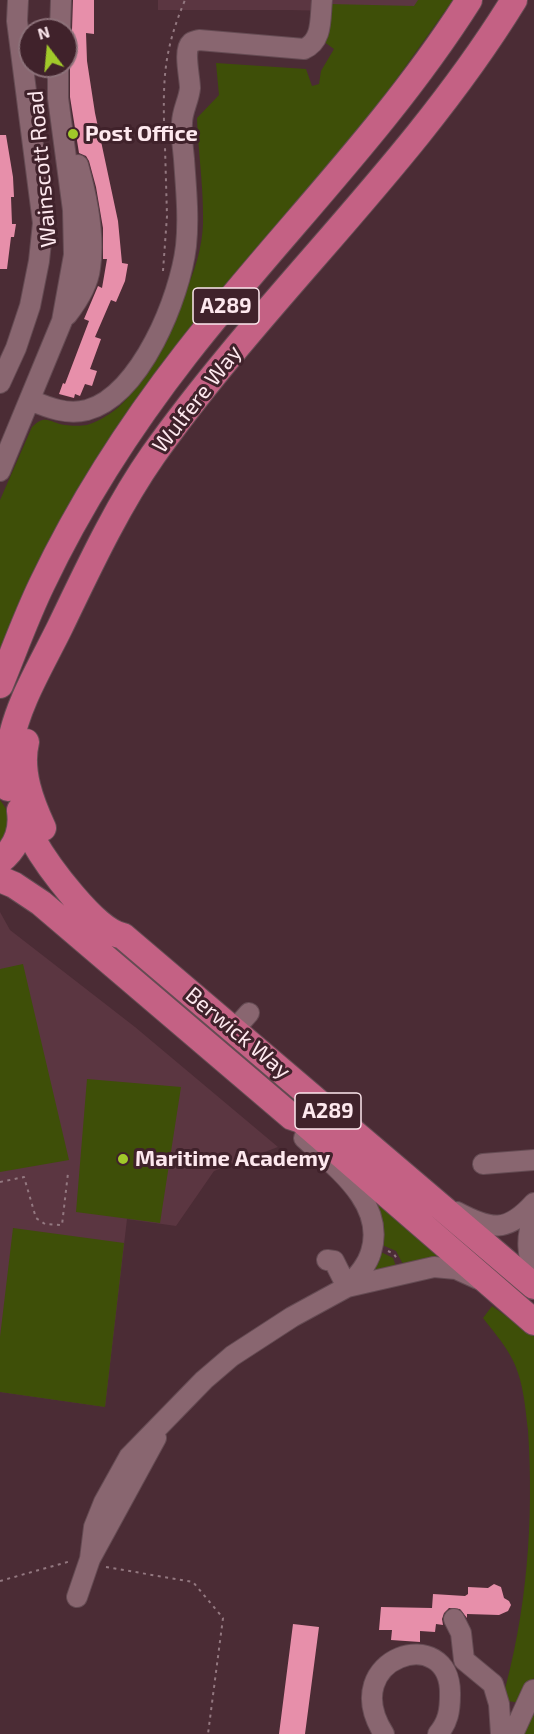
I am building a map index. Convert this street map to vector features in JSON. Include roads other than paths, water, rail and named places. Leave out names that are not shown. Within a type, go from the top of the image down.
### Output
[{"type":"main road","name":"Wulfere Way","points":[[0,685],[64,539],[87,498],[141,415],[223,309],[359,150],[427,62],[469,0]]},
{"type":"main road","name":"Wulfere Way","points":[[0,861],[9,853],[18,838],[20,827],[9,793],[9,748],[14,727],[82,581],[152,457],[249,332],[446,100],[514,0]]},
{"type":"main road","name":"A289","points":[[82,581],[59,652],[30,725],[24,748],[25,770],[31,798],[38,816],[64,866],[84,892],[120,929],[123,936]]},
{"type":"main road","name":"Berwick Way","points":[[9,793],[54,873],[100,922],[115,934],[123,936],[241,1022],[433,1200],[534,1286]]},
{"type":"main road","name":"Berwick Way","points":[[0,879],[14,885],[41,903],[292,1117],[301,1119],[534,1322]]},
{"type":"street","points":[[0,383],[16,348],[30,306],[39,261],[43,223],[17,21],[18,0]]},
{"type":"street","points":[[60,18],[61,0]]},
{"type":"street","points":[[30,400],[51,410],[64,411],[88,410],[102,403],[117,394],[136,372],[157,336],[173,297],[186,247],[186,186],[182,124],[190,89],[187,50],[190,44],[199,40],[304,49],[312,46],[316,40],[322,0]]},
{"type":"street","name":"Wainscott Road","points":[[0,471],[62,321],[74,255],[73,210],[58,98],[58,78]]},
{"type":"street","points":[[292,1117],[293,1128],[347,1178],[368,1207],[372,1219],[374,1229],[371,1253],[347,1287]]},
{"type":"street","points":[[483,1164],[534,1160]]},
{"type":"street","points":[[433,1200],[478,1223],[494,1226],[519,1220],[534,1203]]},
{"type":"street","points":[[534,1218],[528,1239],[534,1275]]},
{"type":"street","points":[[327,1260],[334,1262],[347,1287]]},
{"type":"street","points":[[77,1597],[89,1561],[165,1422],[204,1380],[232,1356],[292,1317],[347,1287],[434,1267],[456,1269],[490,1284]]},
{"type":"street","points":[[454,1619],[461,1633],[464,1660],[494,1684],[499,1704],[501,1734]]},
{"type":"street","points":[[384,1734],[372,1708],[374,1682],[389,1662],[415,1653],[440,1664],[449,1675],[448,1721],[438,1734]]},
{"type":"street","points":[[513,1734],[532,1690]]},
{"type":"place","name":"Post Office","points":[[73,134]]},
{"type":"place","name":"Maritime Academy","points":[[123,1159]]}]
